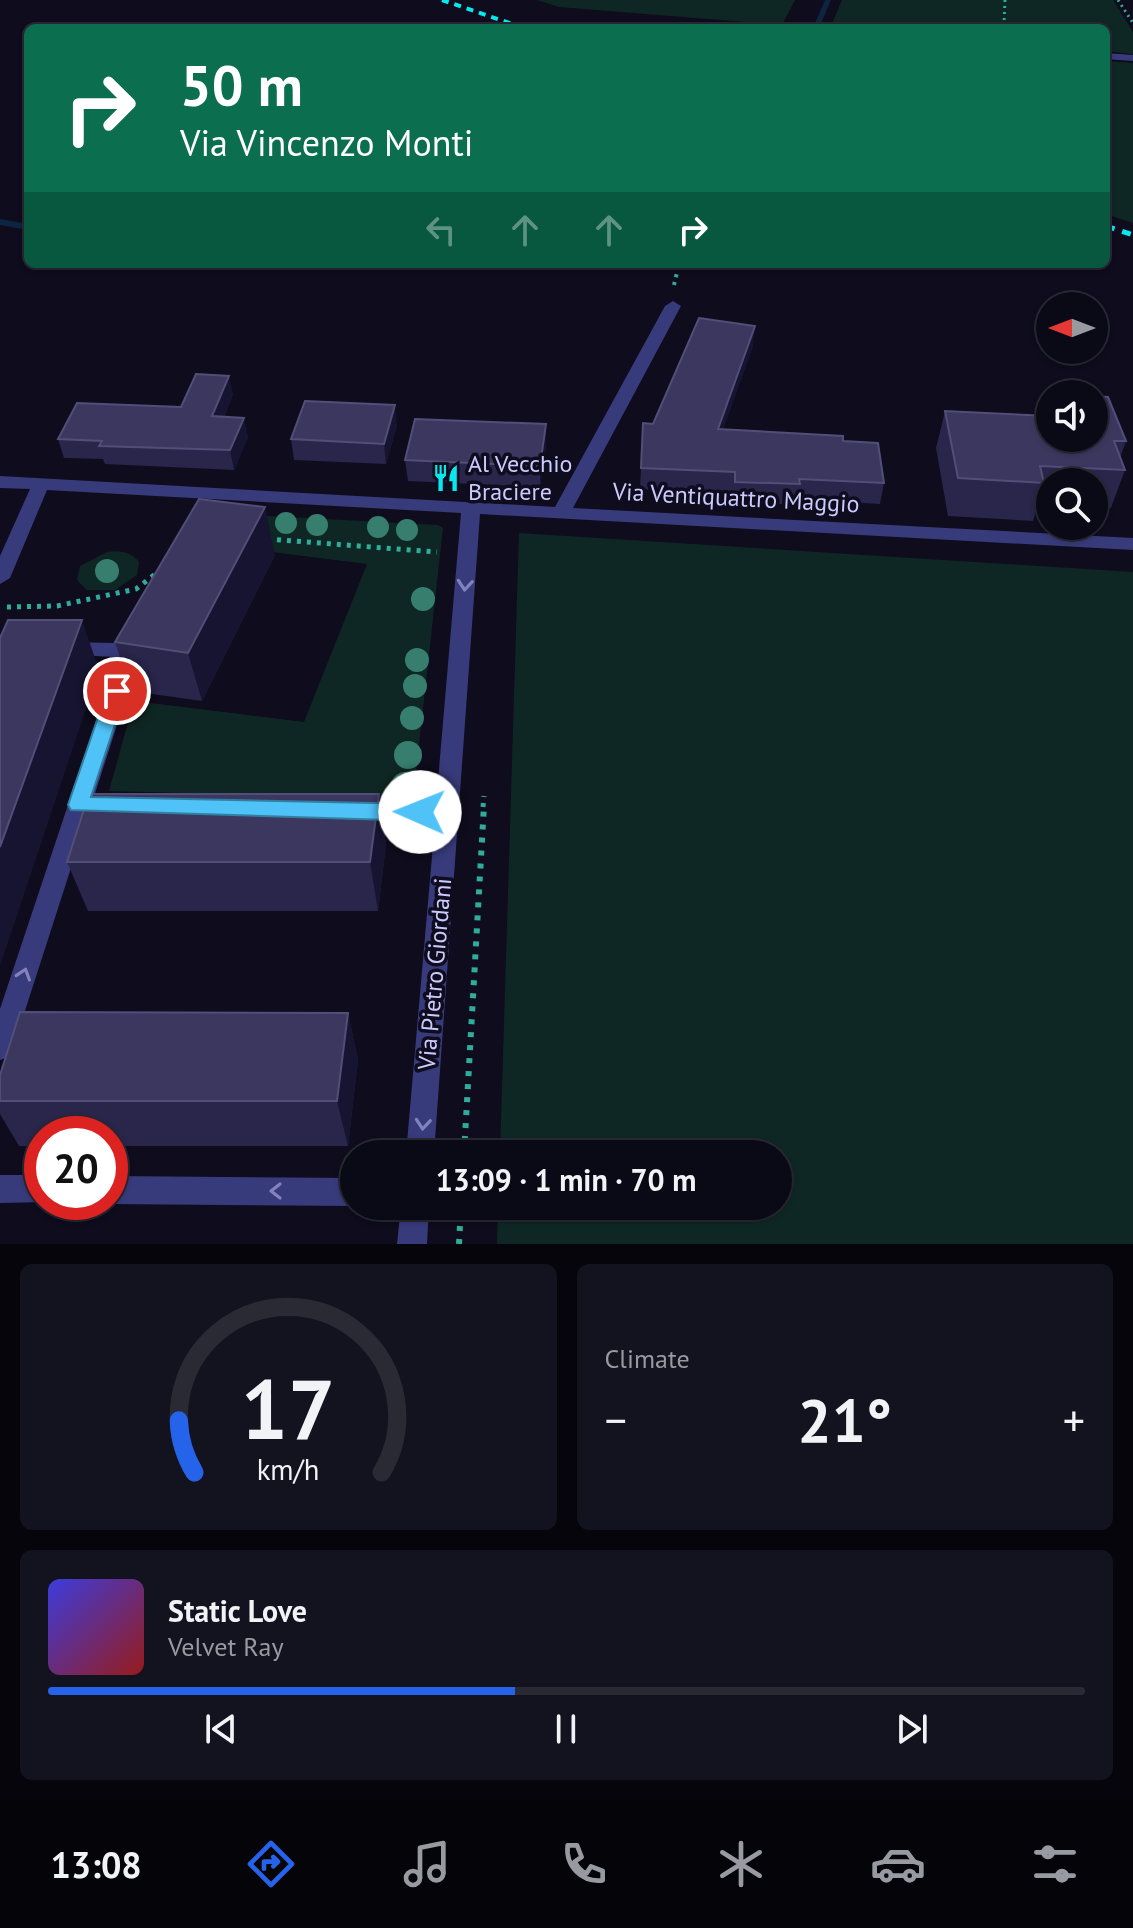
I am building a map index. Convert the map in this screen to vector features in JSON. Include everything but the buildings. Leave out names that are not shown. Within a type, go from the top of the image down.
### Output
[{"type":"street","points":[[1110,56],[1133,58]]},
{"type":"street","points":[[561,513],[673,306]]},
{"type":"street","name":"Via Ventiquattro Maggio","points":[[0,482],[1133,544]]},
{"type":"street","points":[[0,578],[10,535],[41,484]]},
{"type":"street","name":"Via Pietro Giordani","points":[[421,1140],[471,508]]},
{"type":"street","points":[[0,1048],[125,660],[123,653],[116,650],[45,649]]},
{"type":"street","points":[[78,805],[110,805]]},
{"type":"street","points":[[327,810],[447,813]]},
{"type":"street","points":[[0,1189],[24,1189]]},
{"type":"street","points":[[128,1190],[340,1192]]},
{"type":"street","points":[[412,1244],[414,1220]]},
{"type":"path","points":[[1005,0],[1005,24]]},
{"type":"path","points":[[1118,0],[1133,23]]},
{"type":"path","points":[[258,539],[446,552]]},
{"type":"path","points":[[7,607],[57,606],[136,589],[159,571]]},
{"type":"path","points":[[465,1140],[484,790]]},
{"type":"path","points":[[459,1244],[460,1220]]},
{"type":"green space","points":[[537,0],[795,0],[783,24],[559,7]]},
{"type":"green space","points":[[842,0],[1113,0],[1133,32],[1133,54],[1110,51],[1110,24],[832,24]]},
{"type":"green space","points":[[1110,61],[1133,63],[1133,223],[1110,215]]},
{"type":"green space","points":[[195,512],[438,525],[443,528],[413,799],[109,791],[134,701],[304,722],[367,564],[201,543]]},
{"type":"green space","points":[[519,533],[1133,572],[1133,1244],[497,1244],[498,1220],[792,1220],[792,1140],[500,1140]]},
{"type":"green space","points":[[107,552],[124,552],[136,558],[139,562],[137,575],[115,590],[87,590],[77,580],[80,566]]},
{"type":"waterway","points":[[818,24],[828,0]]},
{"type":"waterway","points":[[0,222],[24,226]]},
{"type":"railway","points":[[442,0],[512,24]]},
{"type":"railway","points":[[1110,227],[1133,235]]},
{"type":"place","name":"Al Vecchio Braciere","points":[[446,478]]},
{"type":"route","points":[[117,691],[78,805],[420,812]]}]
